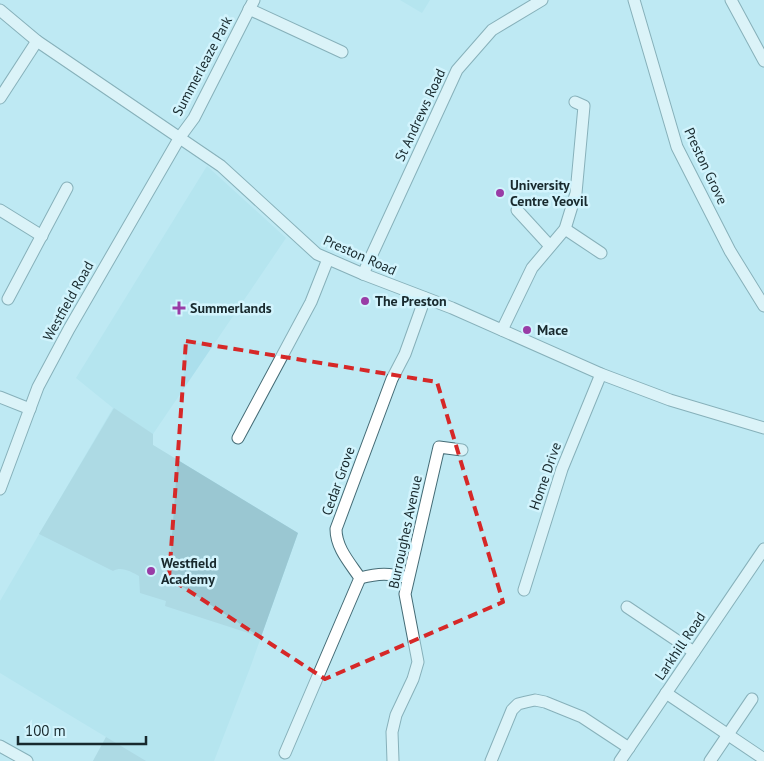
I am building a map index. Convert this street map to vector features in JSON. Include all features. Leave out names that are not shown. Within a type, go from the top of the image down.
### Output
[{"type":"street","name":"St Andrews Road","points":[[363,274],[457,70],[492,30],[542,0]]},
{"type":"street","name":"Preston Grove","points":[[634,0],[677,147],[730,251],[764,306]]},
{"type":"street","points":[[731,0],[764,61]]},
{"type":"street","name":"Summerleaze Park","points":[[180,137],[194,118],[251,4],[342,52]]},
{"type":"street","name":"Preston Road","points":[[0,10],[37,41],[221,166],[309,248],[328,259],[502,330],[601,374],[670,400],[764,428]]},
{"type":"street","points":[[0,98],[37,41]]},
{"type":"street","points":[[502,330],[532,268],[565,229],[576,192],[585,105]]},
{"type":"street","name":"Westfield Road","points":[[0,489],[38,387],[68,328],[180,137]]},
{"type":"street","points":[[8,300],[67,188]]},
{"type":"street","points":[[0,210],[42,236]]},
{"type":"street","points":[[517,210],[550,246]]},
{"type":"street","points":[[565,229],[602,254]]},
{"type":"street","points":[[238,438],[311,302],[328,259]]},
{"type":"street","name":"Cedar Grove","points":[[360,578],[339,545],[336,529],[392,379],[405,354],[425,298]]},
{"type":"street","name":"Home Drive","points":[[524,590],[562,469],[601,374]]},
{"type":"street","points":[[0,398],[30,409]]},
{"type":"street","name":"Burroughes Avenue","points":[[393,761],[392,732],[396,715],[413,679],[418,662],[405,594],[408,578],[439,447],[462,450]]},
{"type":"street","name":"Larkhill Road","points":[[620,761],[764,549]]},
{"type":"street","points":[[285,753],[360,578],[372,574],[393,574],[408,578]]},
{"type":"street","points":[[628,607],[694,652]]},
{"type":"street","points":[[632,625],[638,614]]},
{"type":"street","points":[[666,693],[764,759]]},
{"type":"street","points":[[491,761],[512,710],[518,704],[534,700],[545,702],[582,717],[629,748]]},
{"type":"street","points":[[710,761],[752,700]]},
{"type":"street","points":[[0,746],[27,761]]},
{"type":"highlighted area","points":[[186,341],[437,382],[503,602],[325,679],[169,578]]},
{"type":"shaded area","points":[[400,0],[430,0],[422,13]]},
{"type":"shaded area","name":"Westfield Academy","points":[[207,166],[286,238],[153,434],[153,445],[298,533],[250,668],[214,761],[93,761],[106,737],[0,673],[0,601],[113,408],[76,378]]},
{"type":"shaded area","points":[[114,408],[153,434],[153,445],[298,533],[261,637],[165,606],[166,601],[140,593],[139,576],[123,569],[113,571],[39,534]]},
{"type":"shaded area","points":[[106,737],[146,761],[93,761]]},
{"type":"place","name":"University Centre Yeovil","points":[[500,193]]},
{"type":"place","name":"The Preston","points":[[365,301]]},
{"type":"place","name":"Summerlands","points":[[179,308]]},
{"type":"place","name":"Mace","points":[[527,330]]},
{"type":"place","name":"Westfield Academy","points":[[151,571]]}]
